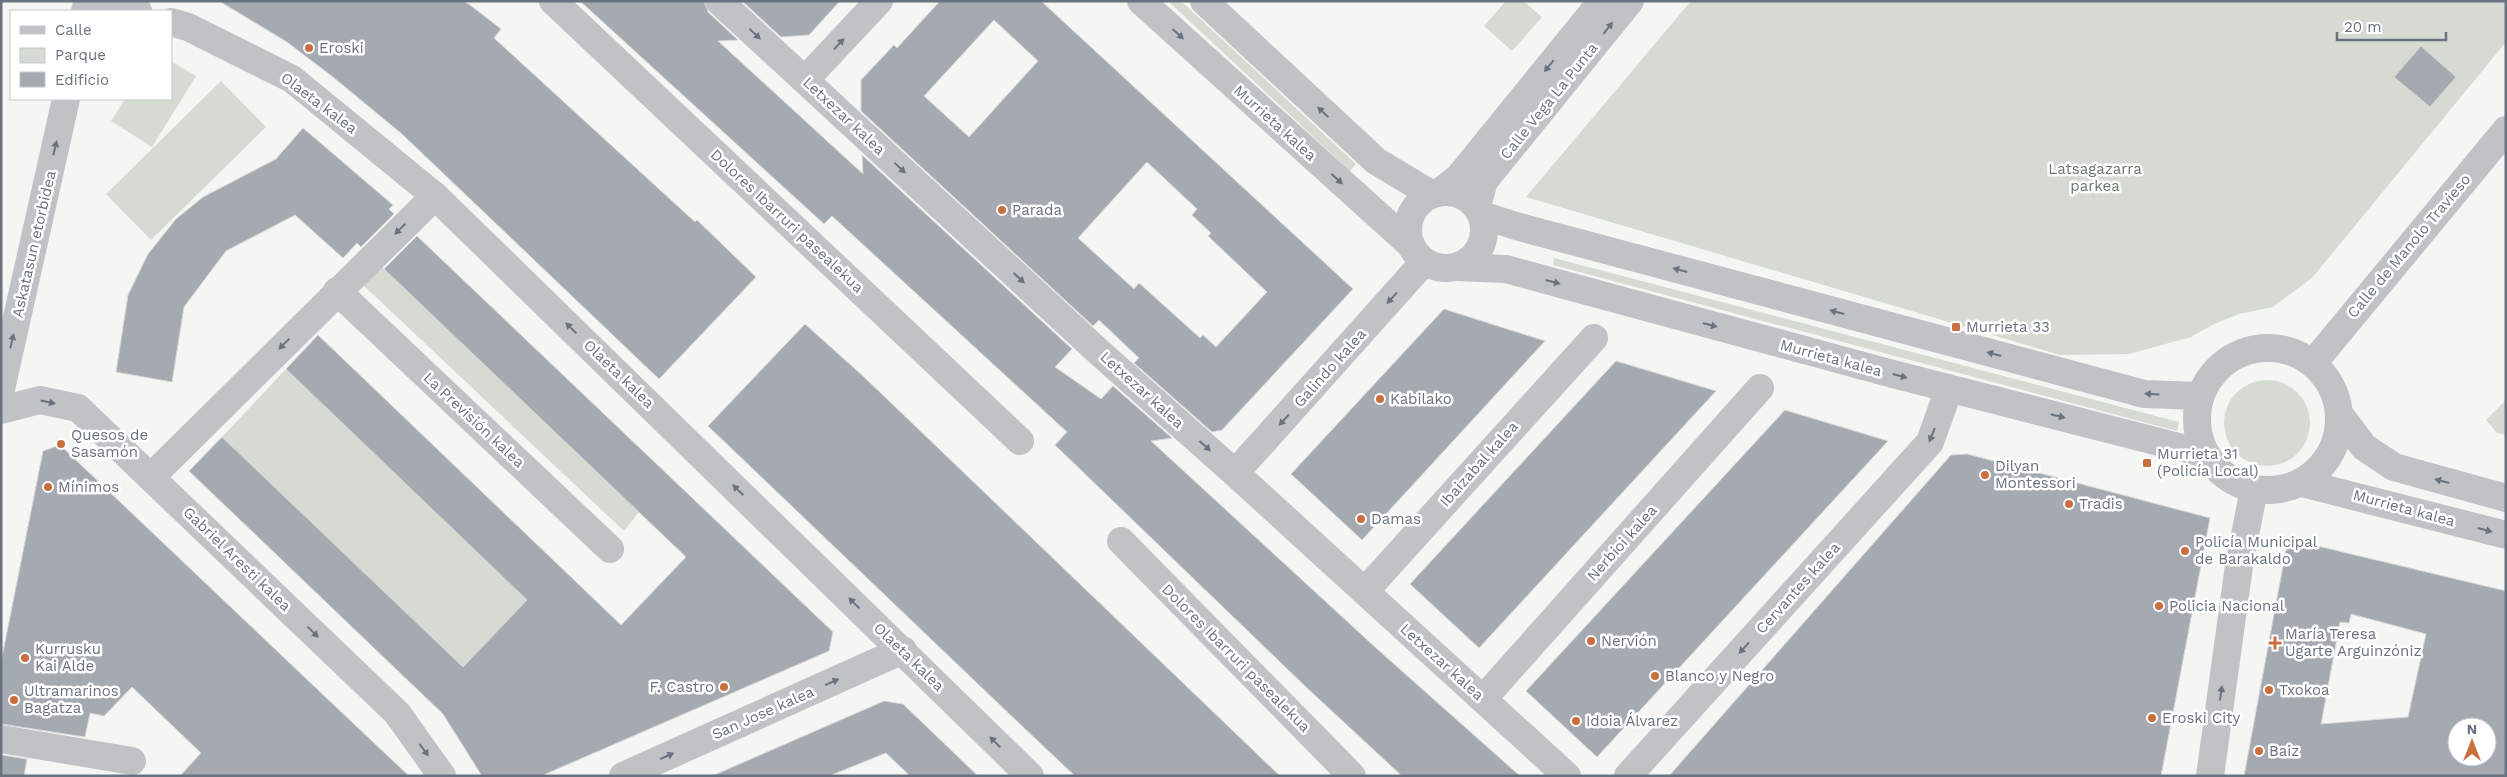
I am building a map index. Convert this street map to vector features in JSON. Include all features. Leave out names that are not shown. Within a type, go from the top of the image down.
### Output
[{"type":"street","points":[[106,1],[135,10]]},
{"type":"street","name":"Dolores Ibarruri pasealekua","points":[[553,1],[1020,441]]},
{"type":"street","name":"Letxezar kalea","points":[[719,1],[1093,347],[1235,473],[1567,776]]},
{"type":"street","points":[[805,80],[879,1]]},
{"type":"street","name":"Murrieta kalea","points":[[1142,1],[1417,253]]},
{"type":"street","points":[[1204,1],[1376,161],[1436,193],[1460,194],[1479,211],[1525,229],[2144,394],[2200,396]]},
{"type":"street","name":"Calle Vega La Punta","points":[[1436,193],[1460,178],[1602,1]]},
{"type":"street","name":"Calle Vega La Punta","points":[[1479,211],[1484,181],[1630,1]]},
{"type":"street","name":"Olaeta kalea","points":[[172,22],[188,27],[292,79],[435,196],[1030,776]]},
{"type":"street","name":"Askatasun etorbidea","points":[[1,389],[66,100]]},
{"type":"street","name":"Calle de Manolo Travieso","points":[[2314,362],[2506,130]]},
{"type":"street","points":[[1436,193],[1421,200],[1408,220],[1417,253],[1436,268],[1457,267],[1468,262],[1478,252],[1483,241],[1485,228],[1479,211]]},
{"type":"street","points":[[151,476],[435,196]]},
{"type":"street","name":"Galindo kalea","points":[[1235,473],[1417,253]]},
{"type":"street","name":"Murrieta kalea","points":[[1457,267],[1506,269],[1949,389],[2206,454]]},
{"type":"street","name":"La Previsión kalea","points":[[337,291],[610,549]]},
{"type":"street","name":"Ibaizabal kalea","points":[[1364,591],[1594,338]]},
{"type":"street","points":[[2276,348],[2314,362],[2330,382],[2337,398],[2340,415],[2338,436],[2331,454],[2318,470],[2302,483],[2278,490],[2254,489],[2229,479],[2218,470],[2206,454],[2198,436],[2197,416],[2200,396],[2212,375],[2230,359],[2252,350],[2276,348]]},
{"type":"street","name":"Nerbioi kalea","points":[[1483,699],[1760,388]]},
{"type":"street","name":"Cervantes kalea","points":[[1628,776],[1930,442],[1949,389]]},
{"type":"street","name":"Gabriel Aresti kalea","points":[[1,410],[40,400],[78,408],[397,713],[442,776]]},
{"type":"street","points":[[2340,415],[2364,447],[2394,467],[2506,498]]},
{"type":"street","name":"Murrieta kalea","points":[[2302,483],[2506,535]]},
{"type":"street","points":[[2210,776],[2239,566],[2254,489]]},
{"type":"street","name":"Dolores Ibarruri pasealekua","points":[[1120,541],[1352,776]]},
{"type":"street","name":"San Jose kalea","points":[[623,776],[902,650]]},
{"type":"street","points":[[1,739],[132,761]]},
{"type":"green space","points":[[1168,1],[1181,1],[1356,164],[1350,171]]},
{"type":"green space","points":[[1506,1],[1523,1],[1542,17],[1512,51],[1484,26]]},
{"type":"green space","name":"Latsagazarra parkea","points":[[1691,1],[2506,1],[2506,42],[2312,278],[2273,307],[2239,314],[2214,324],[2191,337],[2129,354],[2060,355],[1526,197]]},
{"type":"green space","points":[[172,62],[196,76],[152,147],[111,121],[124,100],[172,100]]},
{"type":"green space","points":[[221,81],[266,127],[151,240],[106,194]]},
{"type":"green space","points":[[1554,258],[2179,422],[2177,431],[1553,265]]},
{"type":"green space","points":[[381,266],[639,512],[624,531],[362,284]]},
{"type":"green space","points":[[286,369],[588,658],[463,667],[222,437]]},
{"type":"green space","points":[[2267,380],[2283,384],[2297,393],[2306,407],[2310,423],[2306,439],[2297,453],[2283,462],[2267,466],[2251,462],[2237,453],[2228,439],[2224,423],[2228,407],[2237,393],[2251,384]]},
{"type":"green space","points":[[2506,400],[2506,435],[2497,433],[2486,420]]},
{"type":"building","points":[[219,1],[463,1],[501,29],[494,38],[695,222],[697,220],[756,277],[659,379],[402,134],[287,42]]},
{"type":"building","points":[[580,1],[704,1],[708,12],[738,40],[718,41],[863,174],[862,155],[1072,349],[1055,367],[1101,399],[1113,386],[1172,438],[1151,441],[1376,648],[1520,776],[1402,776],[1306,687],[1055,445],[1067,432],[832,216],[824,224]]},
{"type":"building","points":[[742,1],[840,1],[809,35],[781,37]]},
{"type":"building","points":[[940,1],[1041,1],[1353,289],[1222,430],[1212,432],[1134,363],[1139,358],[1099,320],[1093,326],[861,111],[861,80],[894,45],[897,48]],"holes":[[[994,20],[1038,61],[969,137],[924,96]],[[1147,162],[1197,209],[1192,215],[1211,233],[1208,236],[1267,292],[1216,347],[1203,335],[1200,338],[1139,283],[1134,289],[1078,238]]]},
{"type":"building","points":[[2421,46],[2456,77],[2430,107],[2394,77]]},
{"type":"building","points":[[303,128],[393,205],[389,209],[394,214],[361,247],[357,243],[343,258],[295,215],[226,251],[184,307],[172,382],[116,372],[128,295],[148,254],[176,219],[203,197],[276,159]]},
{"type":"building","points":[[417,236],[833,632],[829,651],[541,776],[482,776],[443,714],[189,471],[222,437],[463,667],[527,600],[286,369],[318,335],[621,625],[686,557],[384,269]]},
{"type":"building","points":[[1444,309],[1545,341],[1362,540],[1291,474]]},
{"type":"building","points":[[805,324],[864,377],[1280,776],[1075,776],[1021,725],[708,426]]},
{"type":"building","points":[[1616,361],[1716,391],[1479,648],[1410,584]]},
{"type":"building","points":[[1785,410],[1888,441],[1597,757],[1526,691]]},
{"type":"building","points":[[60,445],[409,776],[180,776],[201,753],[132,687],[104,716],[90,713],[85,737],[1,724],[1,662],[43,451]]},
{"type":"building","points":[[1967,454],[2210,518],[2161,776],[1669,776],[1951,455]]},
{"type":"building","points":[[2288,539],[2506,591],[2506,776],[2244,776]],"holes":[[[2351,614],[2426,634],[2408,717],[2321,724],[2340,622],[2349,623]]]},
{"type":"building","points":[[884,701],[903,704],[978,776],[910,776],[886,753],[829,776],[712,776]]},
{"type":"building","points":[[1,755],[27,759],[24,776],[1,776]]},
{"type":"place","name":"Eroski","points":[[309,48]]},
{"type":"place","name":"Parada","points":[[1002,210]]},
{"type":"place","name":"Murrieta 33","points":[[1956,327]]},
{"type":"place","name":"Kabilako","points":[[1380,399]]},
{"type":"place","name":"Quesos de Sasamón","points":[[61,444]]},
{"type":"place","name":"Murrieta 31 (Policía Local)","points":[[2147,463]]},
{"type":"place","name":"Dilyan Montessori","points":[[1985,475]]},
{"type":"place","name":"Mínimos","points":[[48,487]]},
{"type":"place","name":"Tradis","points":[[2069,504]]},
{"type":"place","name":"Damas","points":[[1361,519]]},
{"type":"place","name":"Policía Municipal de Barakaldo","points":[[2185,551]]},
{"type":"place","name":"Policia Nacional","points":[[2159,606]]},
{"type":"place","name":"Nervión","points":[[1591,641]]},
{"type":"place","name":"María Teresa Ugarte Arguinzóniz","points":[[2275,643]]},
{"type":"place","name":"Kurrusku Kai Alde","points":[[25,658]]},
{"type":"place","name":"Blanco y Negro","points":[[1655,676]]},
{"type":"place","name":"F. Castro","points":[[724,687]]},
{"type":"place","name":"Txokoa","points":[[2269,690]]},
{"type":"place","name":"Ultramarinos Bagatza","points":[[14,700]]},
{"type":"place","name":"Eroski City","points":[[2152,718]]},
{"type":"place","name":"Idoia Álvarez","points":[[1576,721]]},
{"type":"place","name":"Baiz","points":[[2259,751]]}]
